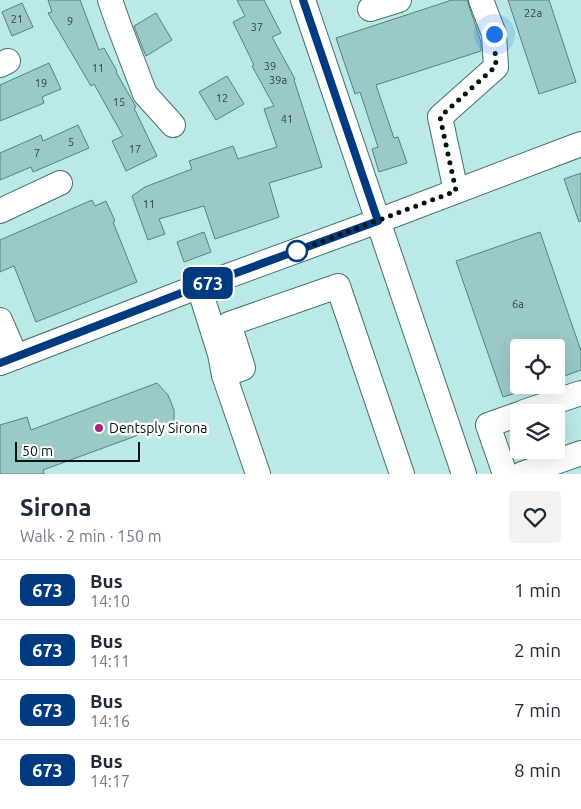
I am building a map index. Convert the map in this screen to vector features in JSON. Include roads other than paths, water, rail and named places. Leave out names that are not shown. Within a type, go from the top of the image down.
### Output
[{"type":"street","points":[[110,0],[145,94],[173,126]]},
{"type":"street","points":[[303,0],[464,474]]},
{"type":"street","points":[[370,9],[399,0]]},
{"type":"street","points":[[456,191],[440,117],[496,66],[494,34],[481,0]]},
{"type":"street","points":[[0,320],[8,360],[191,289],[581,144]]},
{"type":"street","points":[[0,211],[60,183]]},
{"type":"street","points":[[224,375],[243,368],[229,324],[338,286],[402,474]]},
{"type":"street","points":[[191,289],[202,348],[207,358],[224,375],[258,474]]},
{"type":"street","points":[[548,404],[581,393]]},
{"type":"street","points":[[505,474],[488,425],[510,417]]},
{"type":"street","points":[[522,474],[581,453]]},
{"type":"place","name":"Dentsply Sirona","points":[[99,428]]}]
